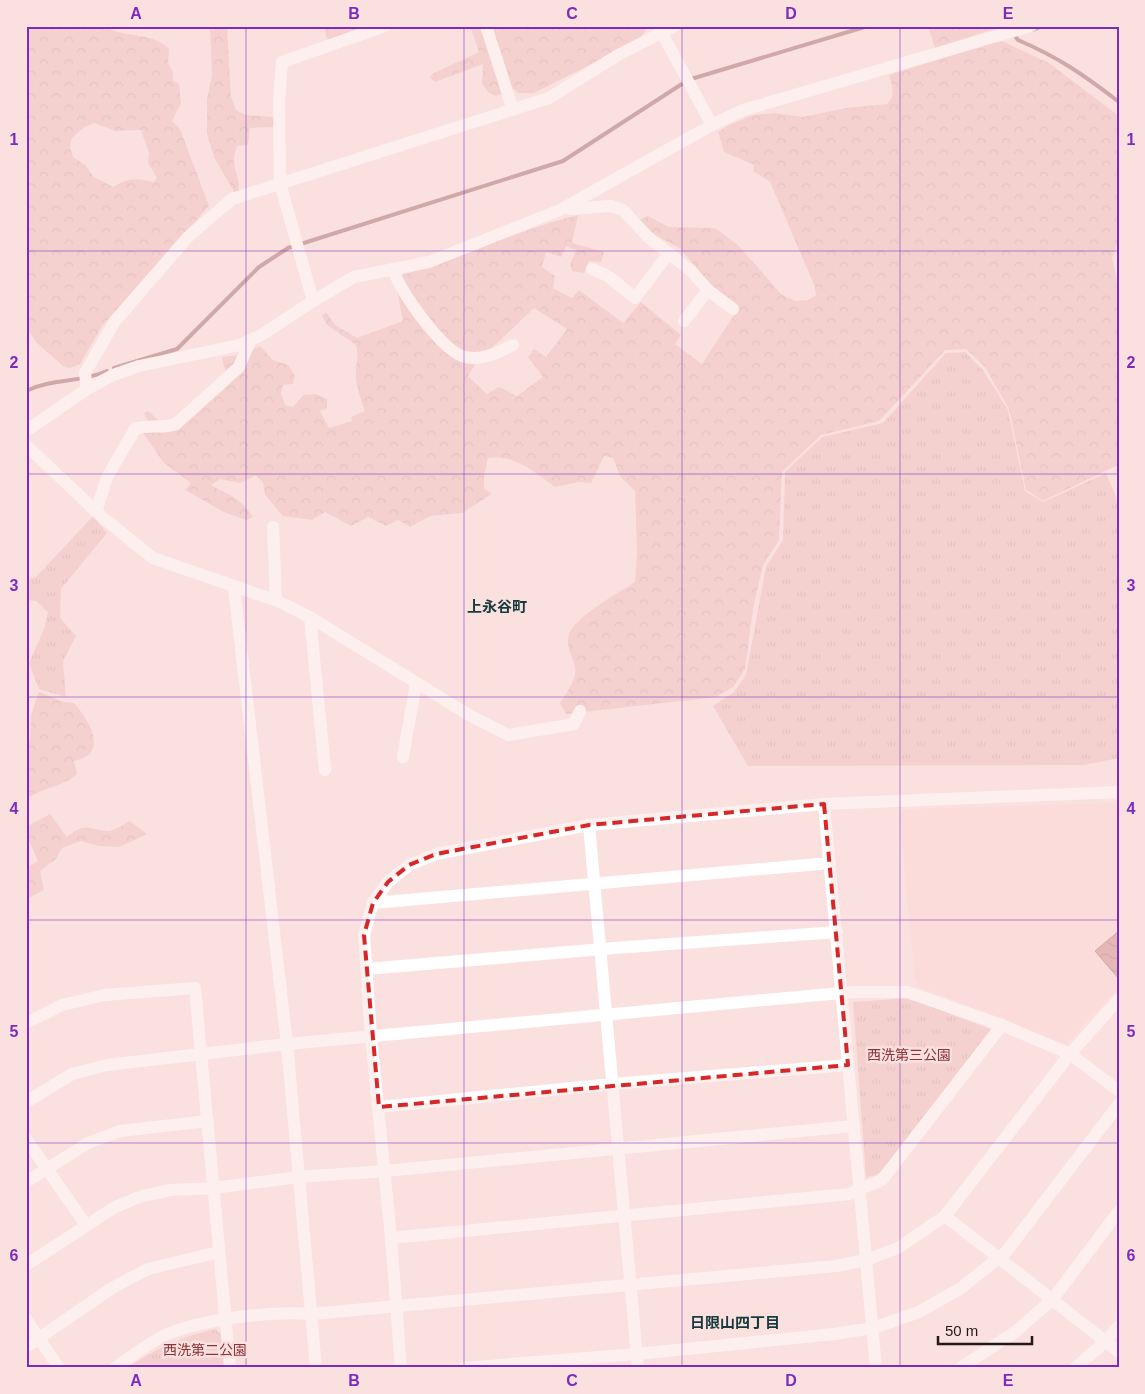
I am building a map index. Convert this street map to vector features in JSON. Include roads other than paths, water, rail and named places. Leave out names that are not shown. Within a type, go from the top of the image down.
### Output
[{"type":"street","points":[[313,301],[280,182],[279,101],[282,62],[386,26]]},
{"type":"street","points":[[486,26],[513,110]]},
{"type":"street","points":[[87,388],[85,373],[115,321],[188,237],[232,199],[280,182],[549,98],[660,30],[675,26]]},
{"type":"street","points":[[26,431],[87,388],[113,375],[139,366],[240,345],[263,334],[354,277],[429,262],[560,210],[712,125],[743,110],[1031,26]]},
{"type":"street","points":[[660,30],[712,125]]},
{"type":"street","points":[[560,210],[611,206],[623,210],[648,237],[692,272],[708,290],[733,309]]},
{"type":"street","points":[[592,269],[608,276],[635,298],[669,253]]},
{"type":"street","points":[[394,270],[397,282],[421,316],[448,347],[462,356],[479,358],[500,352],[513,345]]},
{"type":"street","points":[[684,321],[708,290]]},
{"type":"street","points":[[96,512],[107,477],[136,429],[143,426],[166,428],[176,424],[239,368],[250,341]]},
{"type":"street","points":[[26,445],[96,512],[153,558],[234,588],[276,600],[310,617],[416,683],[508,735],[574,724],[580,711]]},
{"type":"street","points":[[274,527],[276,600]]},
{"type":"street","points":[[234,588],[287,1044],[316,1368]]},
{"type":"street","points":[[310,617],[325,770]]},
{"type":"street","points":[[403,757],[416,683]]},
{"type":"street","points":[[401,1368],[392,1238],[371,1037],[364,935],[373,903],[388,882],[408,865],[436,854],[589,825],[824,804],[1119,792]]},
{"type":"street","points":[[824,804],[843,993],[876,1368]]},
{"type":"street","points":[[589,825],[638,1368]]},
{"type":"street","points":[[373,903],[830,862]]},
{"type":"street","points":[[366,969],[601,949],[837,932]]},
{"type":"street","points":[[26,1023],[62,1005],[105,995],[195,988],[230,1368]]},
{"type":"street","points":[[26,1102],[72,1074],[106,1065],[287,1044],[843,993],[907,992],[1002,1026],[1070,1054],[1119,1091]]},
{"type":"street","points":[[115,1368],[163,1336],[193,1325],[226,1320],[297,1313],[312,1314],[836,1266],[866,1260],[898,1248],[945,1216],[1070,1054],[1119,999]]},
{"type":"street","points":[[392,1238],[849,1194],[882,1180],[1002,1026]]},
{"type":"street","points":[[379,1108],[613,1084],[848,1065]]},
{"type":"street","points":[[463,1368],[637,1354],[872,1328],[919,1312],[961,1288],[999,1259],[1119,1104]]},
{"type":"street","points":[[26,1182],[88,1143],[120,1130],[208,1121]]},
{"type":"street","points":[[26,1265],[115,1207],[142,1196],[171,1190],[214,1188],[300,1177],[618,1150],[854,1126]]},
{"type":"street","points":[[26,1140],[86,1225]]},
{"type":"street","points":[[960,1368],[977,1363],[1052,1300],[1119,1211]]},
{"type":"street","points":[[945,1216],[1119,1352]]},
{"type":"street","points":[[26,1347],[112,1288],[148,1269],[219,1252]]},
{"type":"street","points":[[26,1319],[60,1368]]},
{"type":"street","points":[[1075,1368],[1105,1342],[1119,1326]]},
{"type":"water","points":[[1119,931],[1119,979],[1095,951]]},
{"type":"waterway","points":[[691,79],[868,26]]},
{"type":"waterway","points":[[1033,30],[1042,26]]},
{"type":"waterway","points":[[1015,36],[1018,40],[1070,67],[1119,102]]},
{"type":"waterway","points":[[114,368],[177,349],[259,267],[288,248],[563,161],[685,82]]},
{"type":"waterway","points":[[26,391],[46,384],[97,375],[107,371]]},
{"type":"district","name":"上永谷町","points":[[497,606]]},
{"type":"district","name":"日限山四丁目","points":[[735,1322]]},
{"type":"park label","name":"西洗第三公園","points":[[909,1055]]},
{"type":"park label","name":"西洗第二公園","points":[[205,1350]]}]
